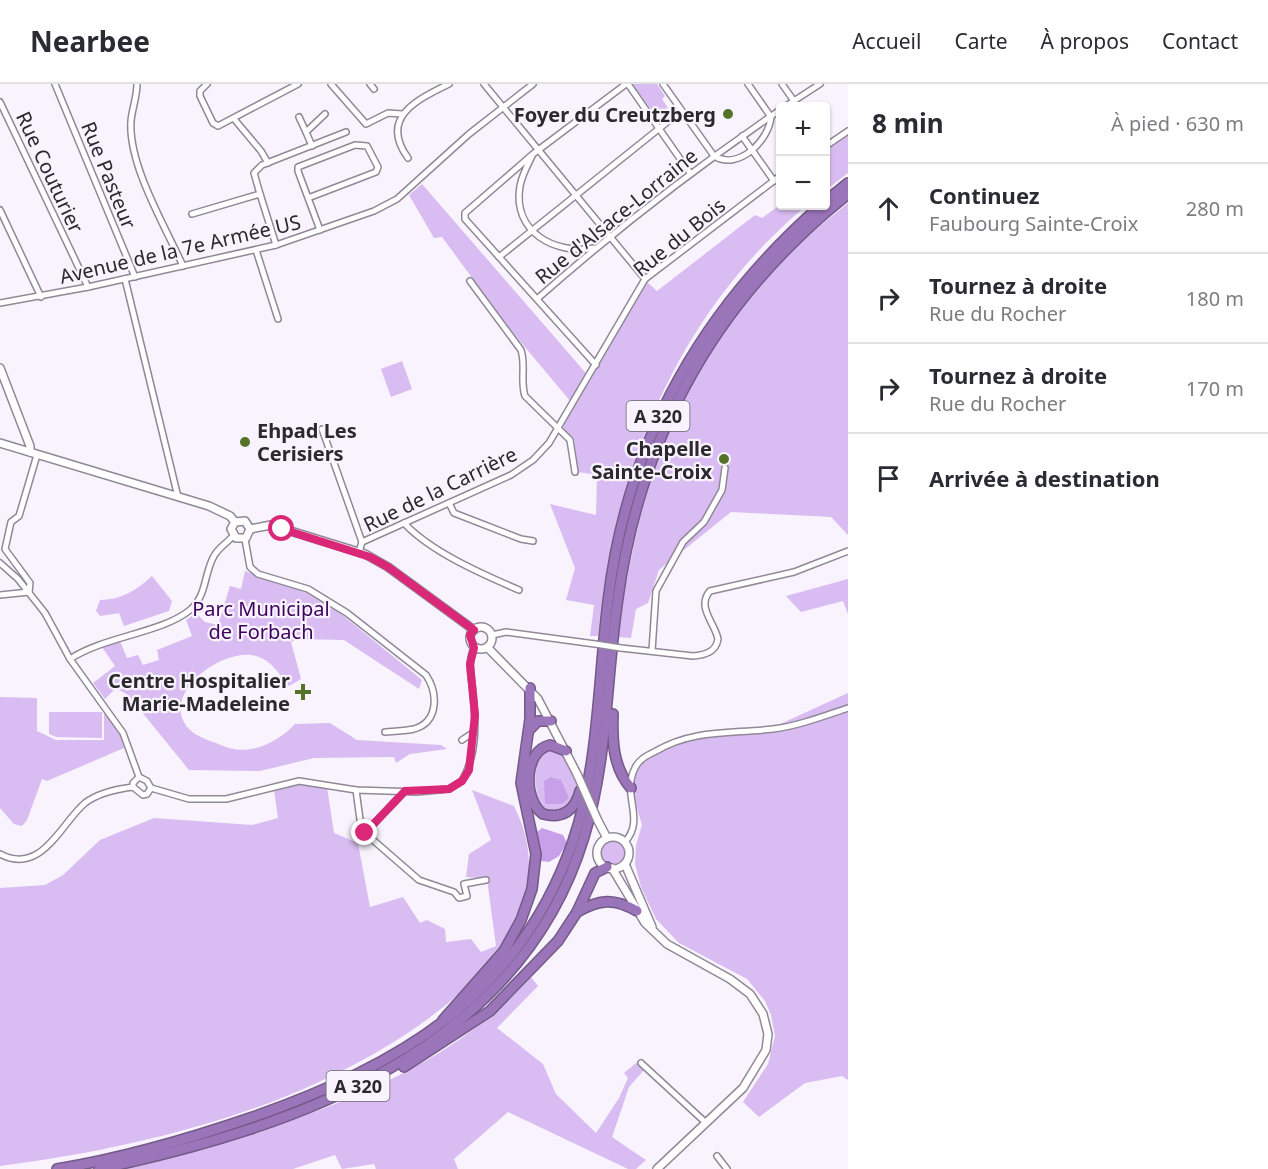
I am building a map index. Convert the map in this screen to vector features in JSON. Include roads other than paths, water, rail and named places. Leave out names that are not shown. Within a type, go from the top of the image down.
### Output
[{"type":"highway","points":[[830,197],[848,183]]},
{"type":"highway","name":"A 320","points":[[99,1169],[277,1120],[384,1073],[449,1031],[481,1003],[519,961],[555,906],[580,848],[595,797],[611,671],[617,599],[627,543],[647,471],[664,426],[684,386],[716,333],[755,281],[792,242],[848,194]]},
{"type":"highway","name":"A 320","points":[[57,1169],[206,1133],[328,1090],[372,1068],[439,1026],[474,997],[512,955],[546,901],[574,839],[589,777],[616,546],[630,490],[655,423],[675,382],[714,319],[749,274],[785,236],[815,210]]},
{"type":"highway","points":[[611,671],[614,685],[612,736],[621,777],[631,788]]},
{"type":"highway","points":[[439,1026],[449,1011],[504,951],[520,920],[531,889],[536,854],[521,783],[529,730],[530,688]]},
{"type":"highway","points":[[529,730],[538,721],[551,721]]},
{"type":"highway","points":[[566,751],[549,745],[536,750],[532,758],[529,793],[535,809],[543,814],[562,815],[570,811],[578,799],[583,782],[589,777]]},
{"type":"highway","points":[[384,1073],[409,1065],[489,1011],[558,941],[578,912],[595,873],[609,868]]},
{"type":"highway","points":[[578,912],[592,903],[608,900],[640,911]]},
{"type":"main road","points":[[0,368],[33,453]]},
{"type":"main road","points":[[0,443],[221,511],[235,522],[245,521],[250,529]]},
{"type":"main road","points":[[235,522],[231,529],[233,536],[244,539],[250,529],[271,525],[359,552],[388,567],[474,630]]},
{"type":"main road","points":[[474,630],[484,627],[492,635],[492,642],[488,648]]},
{"type":"main road","points":[[474,630],[470,642],[474,648],[488,648],[530,688],[551,721],[607,838]]},
{"type":"main road","points":[[640,911],[625,864],[629,855],[625,842],[616,837],[607,838],[597,850],[599,860],[609,868],[640,911],[657,934],[677,952],[741,986],[757,1002],[768,1034],[766,1050],[758,1067],[743,1088],[657,1169]]},
{"type":"main road","points":[[609,868],[625,864]]},
{"type":"street","name":"Rue Pasteur","points":[[55,84],[135,277]]},
{"type":"street","points":[[137,84],[131,122],[136,152],[145,180],[183,266]]},
{"type":"street","points":[[207,84],[200,91],[200,96],[213,123],[218,126],[235,120],[298,84]]},
{"type":"street","points":[[331,84],[362,122],[371,123],[388,113],[402,114]]},
{"type":"street","points":[[408,158],[398,139],[398,126],[402,114],[413,103],[449,84]]},
{"type":"street","points":[[484,84],[645,279]]},
{"type":"street","points":[[504,108],[532,84]]},
{"type":"street","points":[[596,365],[465,219],[465,213],[538,150],[627,84],[690,173]]},
{"type":"street","points":[[663,84],[714,156]]},
{"type":"street","points":[[748,84],[771,117]]},
{"type":"street","points":[[782,84],[794,101],[820,84]]},
{"type":"street","name":"Rue Couturier","points":[[0,102],[88,287]]},
{"type":"street","name":"Avenue de la 7e Armée US","points":[[0,303],[41,297],[256,250],[320,230],[397,199],[469,134],[504,108]]},
{"type":"street","points":[[499,257],[574,194],[681,111]]},
{"type":"street","name":"Rue d'Alsace-Lorraine","points":[[537,299],[594,248],[690,173],[776,113]]},
{"type":"street","points":[[306,132],[325,114]]},
{"type":"street","points":[[299,117],[312,146]]},
{"type":"street","name":"Rue d'Alsace-Lorraine","points":[[714,156],[726,159],[753,150],[767,133],[771,117]]},
{"type":"street","points":[[235,120],[261,150],[268,163]]},
{"type":"street","points":[[830,143],[848,131]]},
{"type":"street","points":[[276,245],[254,173],[268,163],[346,132]]},
{"type":"street","points":[[742,136],[774,181]]},
{"type":"street","points":[[308,198],[376,172],[378,167],[367,146],[356,145],[298,167],[308,198],[320,230]]},
{"type":"street","points":[[533,154],[523,174],[519,195],[524,219],[531,230],[544,242],[558,248],[576,251],[594,248]]},
{"type":"street","name":"Rue du Bois","points":[[596,365],[645,279],[774,181]]},
{"type":"street","points":[[192,214],[260,194]]},
{"type":"street","points":[[0,210],[41,297]]},
{"type":"street","points":[[256,250],[278,319]]},
{"type":"street","points":[[125,279],[178,497]]},
{"type":"street","points":[[470,281],[521,350],[524,360],[522,390],[525,396],[570,440],[575,472]]},
{"type":"street","name":"Rue de la Carrière","points":[[359,552],[362,542],[511,475],[533,460],[549,443],[596,365]]},
{"type":"street","points":[[322,429],[362,542]]},
{"type":"street","points":[[29,592],[30,583],[5,549],[11,522],[19,516],[33,453]]},
{"type":"street","points":[[652,651],[656,591],[683,542],[709,514],[722,490],[725,468]]},
{"type":"street","points":[[449,503],[454,513],[521,540],[533,541]]},
{"type":"street","points":[[404,523],[414,533],[473,570],[519,590]]},
{"type":"street","points":[[70,659],[87,649],[185,613],[198,600],[215,554],[233,536]]},
{"type":"street","points":[[244,539],[250,567],[258,574],[308,589],[347,613],[426,675],[431,682],[435,698],[435,705],[429,718],[414,729],[385,732]]},
{"type":"street","points":[[492,635],[506,632],[693,656],[713,650],[718,639],[706,612],[705,602],[710,591],[794,572],[848,551]]},
{"type":"street","points":[[0,563],[29,592],[49,620],[70,659],[123,734],[139,777],[147,781],[151,788],[189,799],[226,799],[299,781],[356,790],[449,789],[462,781],[469,770],[474,743],[475,715],[470,664],[474,648]]},
{"type":"street","points":[[0,595],[29,592]]},
{"type":"street","points":[[625,842],[635,825],[631,788],[635,768],[642,759],[691,735],[796,725],[848,708]]},
{"type":"street","points":[[474,732],[462,740],[474,743]]},
{"type":"street","points":[[134,787],[135,780],[139,777]]},
{"type":"street","points":[[134,787],[143,795],[147,794],[151,788]]},
{"type":"street","points":[[0,854],[12,858],[30,856],[62,833],[85,802],[102,794],[134,787]]},
{"type":"street","points":[[356,790],[361,827],[365,833],[419,880],[454,892],[459,898],[467,896],[464,884],[486,880]]},
{"type":"street","points":[[365,833],[405,791]]},
{"type":"street","points":[[641,1063],[705,1122]]},
{"type":"street","points":[[717,1156],[727,1169]]},
{"type":"place","name":"Foyer du Creutzberg","points":[[728,114]]},
{"type":"place","name":"Ehpad Les Cerisiers","points":[[245,442]]},
{"type":"place","name":"Chapelle Sainte-Croix","points":[[724,459]]},
{"type":"place","name":"Centre Hospitalier Marie-Madeleine","points":[[303,692]]},
{"type":"park label","name":"Parc Municipal de Forbach","points":[[261,620]]}]
